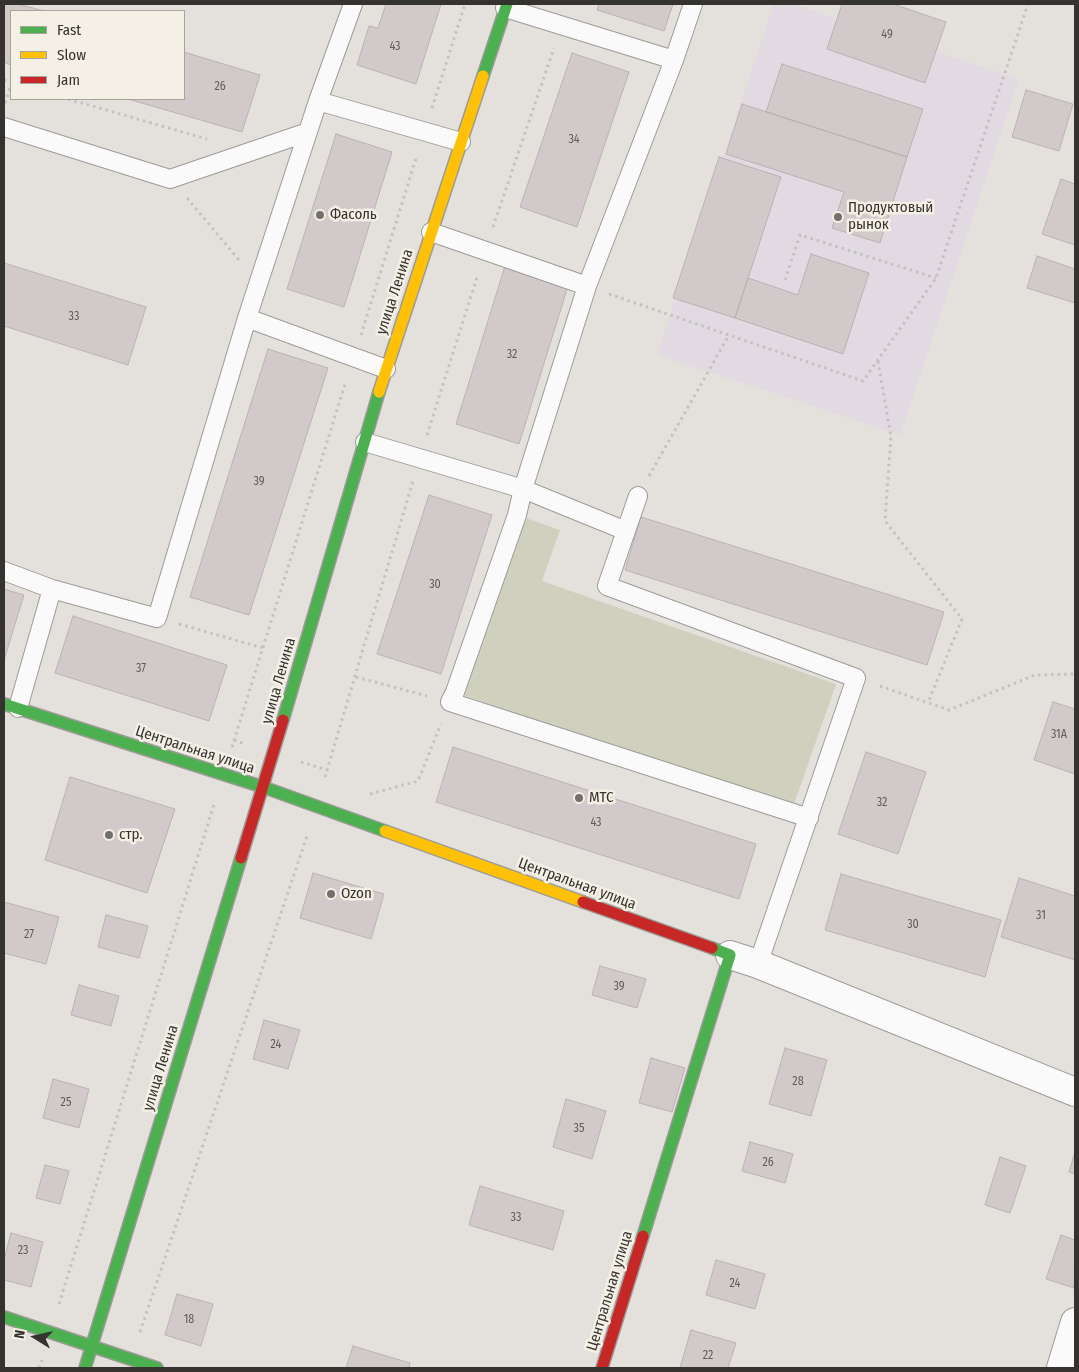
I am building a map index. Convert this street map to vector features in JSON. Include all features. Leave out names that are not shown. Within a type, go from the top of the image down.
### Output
[{"type":"street","name":"улица Ленина","points":[[85,1368],[263,787],[386,368],[506,6]]},
{"type":"street","name":"Центральная улица","points":[[11,706],[263,787],[316,808],[730,955],[602,1368]]},
{"type":"street","points":[[730,955],[758,964],[1075,1092]]},
{"type":"street","points":[[4,1318],[157,1368]]},
{"type":"street","points":[[1061,1368],[1075,1322]]},
{"type":"lane","points":[[4,571],[52,589],[157,618],[258,283],[318,101],[353,4]]},
{"type":"lane","points":[[693,4],[674,60],[587,286],[523,490],[517,515],[450,702],[809,818]]},
{"type":"lane","points":[[506,6],[561,26],[674,60]]},
{"type":"lane","points":[[318,101],[461,142]]},
{"type":"lane","points":[[4,127],[170,179],[308,132]]},
{"type":"lane","points":[[431,232],[587,286]]},
{"type":"lane","points":[[247,318],[386,368]]},
{"type":"lane","points":[[365,442],[523,490],[626,531]]},
{"type":"lane","points":[[638,496],[607,586],[856,678],[758,964]]},
{"type":"lane","points":[[11,706],[52,589]]},
{"type":"path","points":[[39,1368],[465,4]]},
{"type":"path","points":[[587,286],[863,381],[936,278],[1028,4]]},
{"type":"path","points":[[131,1359],[316,808],[420,459],[485,251],[561,26]]},
{"type":"path","points":[[4,106],[10,87]]},
{"type":"path","points":[[72,100],[250,151]]},
{"type":"path","points":[[170,179],[258,283]]},
{"type":"path","points":[[785,280],[800,234],[936,278]]},
{"type":"path","points":[[638,496],[729,335]]},
{"type":"path","points":[[878,361],[892,437],[885,521],[962,619],[928,703]]},
{"type":"path","points":[[157,618],[263,648]]},
{"type":"path","points":[[856,678],[948,710],[1035,675],[1075,674]]},
{"type":"path","points":[[356,677],[450,702],[418,781],[363,796]]},
{"type":"shaded area","name":"Продуктовый рынок","points":[[774,4],[793,4],[1019,79],[900,435],[657,355]]},
{"type":"green space","points":[[517,515],[560,530],[542,581],[836,684],[792,810],[455,692]]},
{"type":"building","points":[[4,4],[18,4],[40,10],[10,10],[10,65],[4,62]]},
{"type":"building","points":[[386,4],[441,4],[416,84],[357,65],[369,26],[378,28]]},
{"type":"building","points":[[599,4],[673,4],[664,31],[597,10]]},
{"type":"building","points":[[842,4],[893,4],[946,22],[925,83],[827,49]]},
{"type":"building","points":[[185,52],[260,75],[242,132],[131,100],[185,100]]},
{"type":"building","points":[[572,53],[629,72],[577,227],[520,207]]},
{"type":"building","points":[[782,64],[923,109],[907,157],[766,112]]},
{"type":"building","points":[[1026,90],[1073,104],[1059,151],[1012,137]]},
{"type":"building","points":[[742,104],[907,157],[880,243],[832,228],[844,192],[726,154]]},
{"type":"building","points":[[336,134],[392,152],[344,307],[287,289]]},
{"type":"building","points":[[719,157],[781,177],[735,318],[673,298]]},
{"type":"building","points":[[1061,179],[1075,184],[1075,245],[1042,234]]},
{"type":"building","points":[[811,254],[869,273],[843,354],[735,318],[748,278],[798,295]]},
{"type":"building","points":[[1037,256],[1075,269],[1075,303],[1027,288]]},
{"type":"building","points":[[4,263],[146,307],[128,365],[4,326]]},
{"type":"building","points":[[505,266],[568,286],[519,444],[456,424]]},
{"type":"building","points":[[268,349],[328,368],[249,615],[190,597]]},
{"type":"building","points":[[429,495],[492,515],[441,674],[377,654]]},
{"type":"building","points":[[641,517],[944,612],[927,665],[625,570]]},
{"type":"building","points":[[4,589],[24,595],[4,660]]},
{"type":"building","points":[[73,616],[227,665],[209,721],[55,673]]},
{"type":"building","points":[[1053,702],[1075,709],[1075,774],[1034,760]]},
{"type":"building","points":[[453,747],[756,844],[739,899],[436,802]]},
{"type":"building","points":[[866,752],[926,772],[898,854],[838,834]]},
{"type":"building","name":"стр.","points":[[70,777],[175,809],[147,893],[45,860]]},
{"type":"building","points":[[313,873],[384,894],[371,939],[300,918]]},
{"type":"building","points":[[841,874],[1001,920],[985,977],[825,930]]},
{"type":"building","points":[[1019,878],[1075,896],[1075,960],[1001,937]]},
{"type":"building","points":[[4,902],[59,917],[46,964],[4,953]]},
{"type":"building","points":[[106,915],[148,926],[139,958],[98,947]]},
{"type":"building","points":[[600,966],[646,979],[637,1008],[592,995]]},
{"type":"building","points":[[79,985],[119,996],[111,1026],[71,1015]]},
{"type":"building","points":[[264,1020],[300,1030],[288,1069],[253,1059]]},
{"type":"building","points":[[785,1048],[827,1060],[811,1116],[769,1104]]},
{"type":"building","points":[[651,1058],[685,1068],[672,1112],[639,1103]]},
{"type":"building","points":[[53,1079],[89,1089],[79,1128],[43,1118]]},
{"type":"building","points":[[566,1099],[606,1111],[592,1159],[553,1147]]},
{"type":"building","points":[[750,1142],[793,1154],[785,1183],[742,1171]]},
{"type":"building","points":[[1075,1152],[1075,1174],[1069,1172]]},
{"type":"building","points":[[1000,1157],[1026,1166],[1010,1213],[985,1205]]},
{"type":"building","points":[[45,1165],[69,1171],[60,1204],[36,1198]]},
{"type":"building","points":[[480,1186],[564,1211],[553,1250],[469,1225]]},
{"type":"building","points":[[11,1233],[43,1242],[31,1287],[4,1280],[4,1260]]},
{"type":"building","points":[[1061,1235],[1075,1240],[1074,1288],[1046,1279]]},
{"type":"building","points":[[716,1260],[765,1274],[755,1309],[706,1295]]},
{"type":"building","points":[[177,1294],[213,1304],[201,1346],[165,1335]]},
{"type":"building","points":[[691,1330],[736,1343],[728,1368],[680,1368]]},
{"type":"building","points":[[353,1346],[410,1363],[409,1368],[346,1368]]},
{"type":"traffic: fast","points":[[483,76],[507,4]]},
{"type":"traffic: fast","points":[[283,720],[379,392]]},
{"type":"traffic: fast","points":[[4,704],[263,787],[385,831]]},
{"type":"traffic: fast","points":[[85,1368],[241,858]]},
{"type":"traffic: fast","points":[[643,1236],[730,955],[712,948]]},
{"type":"traffic: fast","points":[[4,1317],[157,1368]]},
{"type":"traffic: slow","points":[[379,392],[483,76]]},
{"type":"traffic: slow","points":[[385,831],[583,902]]},
{"type":"traffic: jam","points":[[241,858],[283,720]]},
{"type":"traffic: jam","points":[[583,902],[712,948]]},
{"type":"traffic: jam","points":[[602,1368],[643,1236]]},
{"type":"place","name":"Фасоль","points":[[320,215]]},
{"type":"place","name":"Продуктовый рынок","points":[[838,217]]},
{"type":"place","name":"МТС","points":[[579,798]]},
{"type":"place","name":"стр.","points":[[109,835]]},
{"type":"place","name":"Ozon","points":[[331,894]]}]
